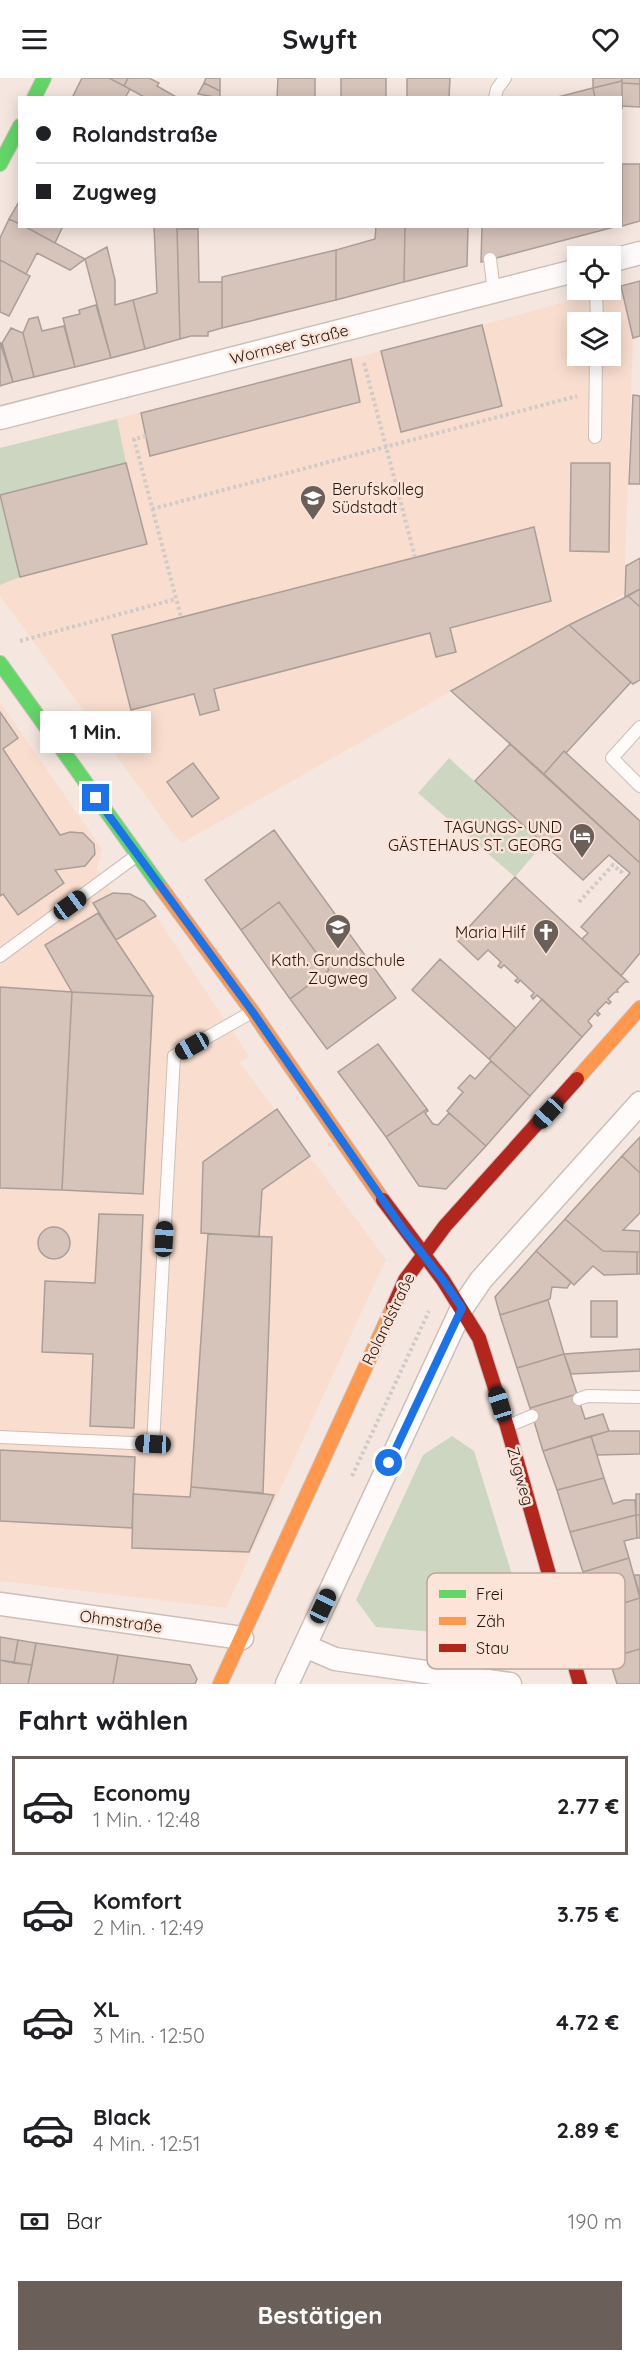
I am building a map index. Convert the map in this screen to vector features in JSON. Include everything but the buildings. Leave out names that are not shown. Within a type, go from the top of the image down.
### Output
[{"type":"street","points":[[35,96],[44,78]]},
{"type":"street","points":[[0,164],[18,130]]},
{"type":"street","points":[[621,258],[640,253]]},
{"type":"street","name":"Wormser Straße","points":[[0,418],[567,273]]},
{"type":"street","name":"Zugweg","points":[[0,663],[252,1011],[403,1229],[462,1308],[479,1338],[507,1426],[549,1573]]},
{"type":"street","name":"Rolandstraße","points":[[220,1684],[405,1280],[422,1252],[640,1008]]},
{"type":"street","points":[[287,1684],[462,1308],[481,1280],[640,1103]]},
{"type":"street","name":"Ohmstraße","points":[[0,1604],[242,1638]]},
{"type":"street","points":[[305,1646],[335,1659],[510,1684]]},
{"type":"street","name":"Zugweg","points":[[576,1669],[580,1684]]},
{"type":"lane","points":[[495,96],[496,90],[505,78]]},
{"type":"lane","points":[[490,260],[494,291]]},
{"type":"lane","points":[[595,437],[596,366]]},
{"type":"lane","points":[[640,727],[612,758],[640,786]]},
{"type":"lane","points":[[0,956],[137,855]]},
{"type":"lane","points":[[0,1437],[153,1444],[174,1056],[252,1011]]},
{"type":"lane","points":[[579,1399],[587,1396],[640,1397]]},
{"type":"lane","points":[[507,1426],[532,1416]]},
{"type":"path","points":[[364,363],[415,557]]},
{"type":"path","points":[[152,509],[595,391]]},
{"type":"path","points":[[146,436],[134,439],[181,617]]},
{"type":"path","points":[[31,638],[176,599]]},
{"type":"path","points":[[579,902],[613,865],[621,872],[624,868]]},
{"type":"shaded area","name":"Berufskolleg Südstadt","points":[[621,286],[633,338],[624,594],[182,843],[0,596],[0,448],[482,325],[571,300],[621,300]]},
{"type":"shaded area","points":[[0,702],[102,849],[97,869],[109,888],[113,893],[130,894],[144,901],[156,916],[249,1056],[240,1063],[386,1259],[226,1608],[0,1581]]},
{"type":"green space","points":[[117,419],[126,463],[0,495],[0,448]]},
{"type":"green space","points":[[0,499],[20,577],[0,585]]},
{"type":"green space","points":[[449,758],[543,844],[515,877],[418,793]]},
{"type":"green space","points":[[452,1436],[474,1451],[511,1573],[427,1573],[427,1631],[376,1627],[356,1600],[423,1455]]},
{"type":"traffic: fast","points":[[35,96],[44,78]]},
{"type":"traffic: fast","points":[[0,164],[18,130]]},
{"type":"traffic: fast","points":[[0,663],[162,889]]},
{"type":"traffic: slow","points":[[162,889],[252,1011],[383,1200]]},
{"type":"traffic: slow","points":[[577,1079],[640,1008]]},
{"type":"traffic: slow","points":[[220,1684],[393,1307]]},
{"type":"traffic: jam","points":[[393,1307],[405,1280],[445,1226],[577,1079]]},
{"type":"traffic: jam","points":[[383,1200],[443,1280],[479,1338],[507,1426],[549,1573]]},
{"type":"traffic: jam","points":[[576,1669],[580,1684]]},
{"type":"place","name":"Berufskolleg Südstadt","points":[[313,521]]},
{"type":"place","name":"TAGUNGS- UND GÄSTEHAUS ST. GEORG","points":[[582,859]]},
{"type":"place","name":"Kath. Grundschule Zugweg","points":[[338,950]]},
{"type":"place","name":"Maria Hilf","points":[[546,955]]},
{"type":"route","points":[[96,798],[252,1011],[403,1229],[462,1308],[389,1463]]}]
